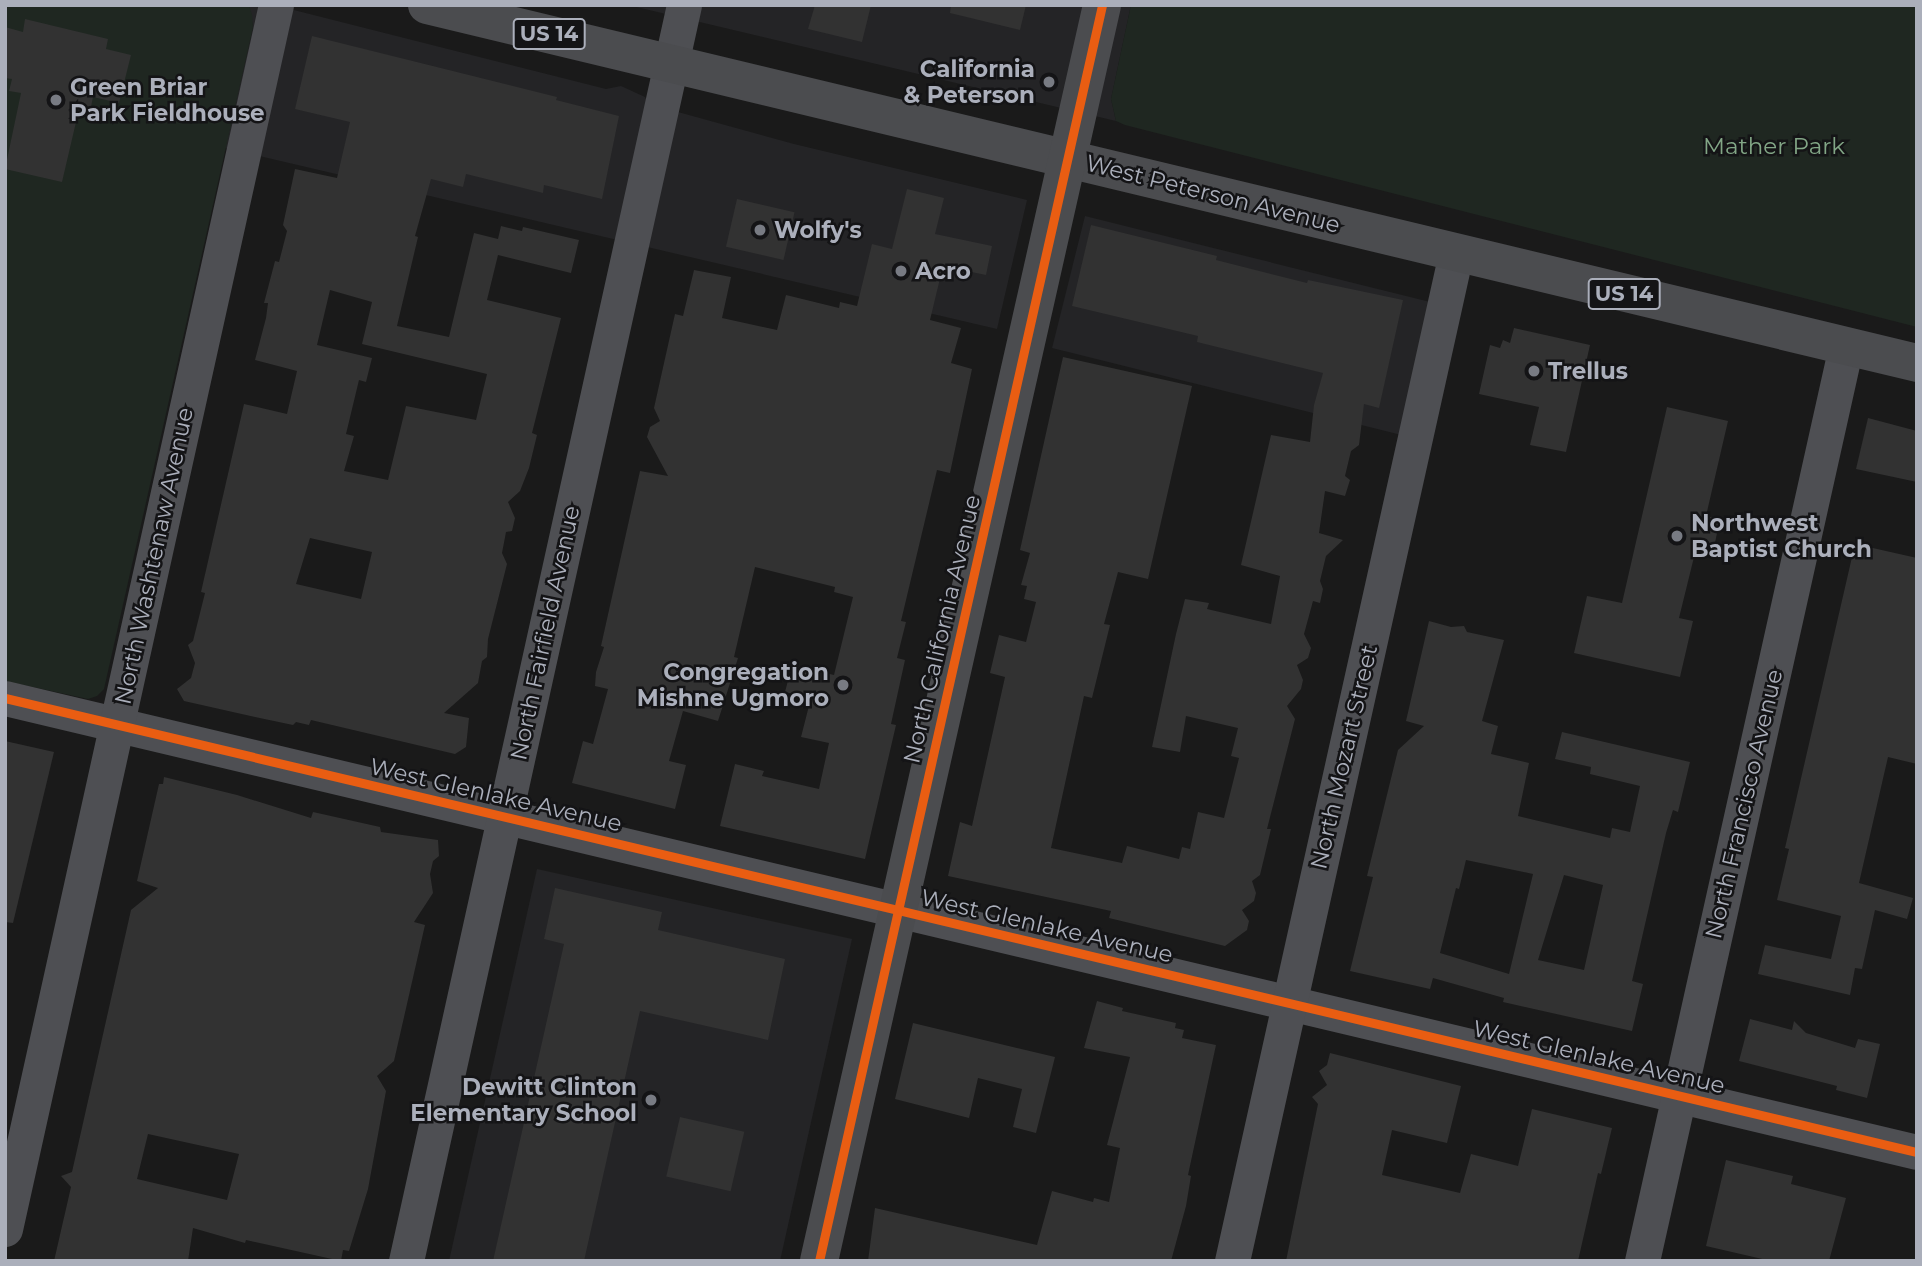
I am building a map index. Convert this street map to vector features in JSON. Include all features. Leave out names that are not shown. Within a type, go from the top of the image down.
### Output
[{"type":"main road","name":"West Peterson Avenue","points":[[427,5],[1917,363]]},
{"type":"main road","name":"North California Avenue","points":[[819,1261],[1102,5]]},
{"type":"street","name":"North Washtenaw Avenue","points":[[5,1229],[276,5]]},
{"type":"street","name":"North Fairfield Avenue","points":[[406,1261],[684,5]]},
{"type":"street","name":"North Mozart Street","points":[[1232,1261],[1456,253]]},
{"type":"street","name":"North Francisco Avenue","points":[[1642,1261],[1846,346]]},
{"type":"street","name":"West Glenlake Avenue","points":[[5,698],[1917,1152]]},
{"type":"shaded area","points":[[249,5],[274,5],[606,89],[621,86],[645,97],[649,104],[794,144],[1027,200],[997,329],[225,148],[253,27]]},
{"type":"shaded area","points":[[628,5],[1131,5],[1111,99],[1116,121]]},
{"type":"shaded area","points":[[1085,216],[1435,303],[1402,435],[1052,348]]},
{"type":"shaded area","name":"Dewitt Clinton Elementary School","points":[[537,869],[852,939],[780,1261],[449,1261]]},
{"type":"green space","points":[[5,5],[249,5],[252,15],[253,27],[104,689],[97,696],[88,699],[5,681]]},
{"type":"green space","name":"Mather Park","points":[[1131,5],[1917,5],[1917,327],[1125,125],[1116,121],[1111,99]]},
{"type":"building","points":[[815,5],[871,5],[862,42],[808,29]]},
{"type":"building","points":[[951,5],[1026,5],[1020,30],[950,13]]},
{"type":"building","name":"Green Briar Park Fieldhouse","points":[[25,19],[108,39],[106,49],[131,55],[119,103],[93,97],[91,107],[80,105],[62,182],[5,169],[21,93],[9,91],[12,79],[5,78],[5,27],[23,32]]},
{"type":"building","points":[[312,36],[557,97],[556,100],[619,116],[602,199],[544,185],[543,193],[466,174],[463,187],[431,179],[415,236],[418,237],[397,326],[449,337],[474,233],[498,239],[501,226],[522,231],[523,227],[579,240],[571,273],[498,255],[487,300],[561,318],[532,433],[537,435],[529,468],[520,491],[508,502],[515,518],[512,531],[506,532],[502,553],[507,564],[488,639],[487,657],[482,661],[478,683],[444,713],[469,718],[466,747],[455,754],[311,720],[309,725],[296,722],[293,725],[184,701],[177,689],[191,678],[195,663],[188,645],[193,641],[205,593],[201,592],[244,404],[287,414],[297,371],[255,360],[266,318],[268,303],[264,303],[275,261],[279,262],[287,231],[283,225],[295,169],[337,178],[350,122],[295,109]],"holes":[[[330,290],[372,302],[362,344],[487,374],[476,420],[406,406],[388,480],[344,471],[354,436],[346,434],[359,380],[366,382],[372,358],[317,345]],[[310,538],[372,552],[361,599],[296,584]]]},
{"type":"building","points":[[907,189],[944,198],[935,234],[992,246],[986,275],[943,266],[930,320],[961,328],[951,363],[972,369],[950,473],[937,470],[901,621],[906,622],[897,658],[905,660],[891,724],[896,725],[865,859],[720,826],[735,764],[764,771],[762,776],[819,789],[829,743],[801,737],[811,698],[785,692],[792,665],[834,675],[853,597],[834,592],[835,587],[755,567],[734,657],[738,658],[718,721],[683,711],[669,761],[686,765],[675,809],[572,783],[583,741],[593,744],[608,689],[595,686],[596,672],[604,647],[601,646],[640,471],[668,476],[647,437],[650,427],[660,421],[654,408],[675,314],[683,316],[694,270],[731,277],[722,318],[777,330],[786,295],[839,308],[840,302],[857,306],[872,244],[892,249]]},
{"type":"building","name":"Wolfy's","points":[[737,199],[794,212],[783,260],[726,247]]},
{"type":"building","points":[[1091,225],[1217,256],[1216,260],[1307,283],[1308,280],[1403,300],[1379,408],[1364,404],[1359,445],[1351,451],[1345,476],[1350,480],[1345,496],[1325,491],[1319,533],[1343,540],[1326,556],[1320,581],[1323,589],[1320,603],[1313,601],[1304,634],[1311,648],[1308,658],[1297,665],[1303,680],[1301,689],[1287,706],[1295,719],[1267,829],[1271,829],[1260,875],[1252,881],[1256,893],[1254,901],[1242,910],[1249,921],[1247,930],[1225,946],[1109,918],[1111,911],[948,876],[960,822],[972,826],[1005,677],[990,673],[999,635],[1026,642],[1036,602],[1024,599],[1027,586],[1021,585],[1030,553],[1020,550],[1063,357],[1192,386],[1148,579],[1118,572],[1104,624],[1110,625],[1092,698],[1084,696],[1051,848],[1122,863],[1127,846],[1179,859],[1182,847],[1190,849],[1198,812],[1224,818],[1239,758],[1231,756],[1238,728],[1186,716],[1180,752],[1152,747],[1176,634],[1185,599],[1209,603],[1207,609],[1271,624],[1280,576],[1241,565],[1271,435],[1310,442],[1314,405],[1323,373],[1197,342],[1198,336],[1072,306]]},
{"type":"building","name":"Trellus","points":[[1514,328],[1590,345],[1566,452],[1530,445],[1539,407],[1479,394],[1490,345],[1500,348],[1503,340],[1510,343]]},
{"type":"building","name":"Northwest Baptist Church","points":[[1667,407],[1728,421],[1706,516],[1720,519],[1712,557],[1695,553],[1679,618],[1693,621],[1680,677],[1574,653],[1587,596],[1622,603]]},
{"type":"building","points":[[1868,418],[1917,431],[1917,482],[1856,469]]},
{"type":"building","points":[[1855,544],[1917,558],[1917,764],[1888,757],[1859,883],[1913,898],[1907,919],[1875,910],[1862,969],[1855,968],[1850,995],[1758,974],[1765,945],[1831,959],[1841,916],[1777,900],[1789,849],[1785,848]]},
{"type":"building","points":[[1429,621],[1451,627],[1464,626],[1467,632],[1504,640],[1482,721],[1498,726],[1491,754],[1529,763],[1518,816],[1610,838],[1612,828],[1630,832],[1640,786],[1590,774],[1591,767],[1555,759],[1562,732],[1690,762],[1678,812],[1673,810],[1666,833],[1632,981],[1643,984],[1632,1031],[1503,1002],[1504,998],[1433,978],[1430,989],[1350,971],[1373,877],[1367,876],[1398,750],[1424,726],[1406,721]],"holes":[[[1466,860],[1533,874],[1509,974],[1440,953]],[[1564,875],[1603,885],[1584,970],[1538,960]]]},
{"type":"building","points":[[5,741],[54,752],[13,923],[5,922]]},
{"type":"building","points":[[164,777],[237,795],[311,818],[313,812],[380,827],[381,832],[438,840],[439,856],[433,861],[430,874],[433,893],[414,922],[425,925],[394,1061],[377,1076],[386,1091],[368,1189],[349,1251],[343,1250],[341,1261],[246,1240],[245,1243],[193,1228],[188,1261],[54,1261],[71,1187],[61,1176],[72,1172],[131,910],[158,888],[137,881],[159,784],[163,784]],"holes":[[[148,1134],[239,1154],[227,1200],[137,1179]]]},
{"type":"building","points":[[555,888],[662,912],[658,930],[785,959],[768,1040],[640,1011],[584,1261],[493,1261],[564,944],[544,939]]},
{"type":"building","points":[[1097,1001],[1123,1008],[1122,1011],[1176,1023],[1175,1028],[1184,1030],[1182,1038],[1216,1045],[1188,1175],[1191,1176],[1186,1206],[1171,1261],[868,1261],[875,1208],[1037,1245],[1052,1191],[1093,1202],[1094,1198],[1109,1202],[1120,1148],[1107,1145],[1130,1057],[1084,1048]]},
{"type":"building","points":[[1750,1019],[1792,1030],[1794,1021],[1806,1033],[1855,1048],[1858,1039],[1880,1044],[1867,1098],[1836,1090],[1837,1086],[1739,1061]]},
{"type":"building","points":[[913,1023],[1055,1057],[1036,1133],[1013,1127],[1022,1089],[978,1078],[969,1118],[895,1099]]},
{"type":"building","points":[[1330,1053],[1461,1086],[1447,1143],[1392,1130],[1382,1175],[1460,1193],[1471,1154],[1518,1166],[1532,1109],[1612,1128],[1601,1174],[1598,1173],[1578,1261],[1286,1261],[1318,1104],[1312,1097],[1327,1085],[1319,1071],[1327,1065]]},
{"type":"building","points":[[680,1117],[744,1132],[731,1191],[666,1176]]},
{"type":"building","points":[[1726,1160],[1793,1176],[1791,1184],[1846,1198],[1829,1261],[1771,1261],[1706,1246]]},
{"type":"cycle path","points":[[819,1261],[1102,5]]},
{"type":"cycle path","points":[[5,698],[1917,1152]]},
{"type":"place","name":"California & Peterson","points":[[1049,82]]},
{"type":"place","name":"Green Briar Park Fieldhouse","points":[[56,100]]},
{"type":"place","name":"Wolfy's","points":[[760,230]]},
{"type":"place","name":"Acro","points":[[901,271]]},
{"type":"place","name":"Trellus","points":[[1534,371]]},
{"type":"place","name":"Northwest Baptist Church","points":[[1677,536]]},
{"type":"place","name":"Congregation Mishne Ugmoro","points":[[843,685]]},
{"type":"place","name":"Dewitt Clinton Elementary School","points":[[651,1100]]}]
